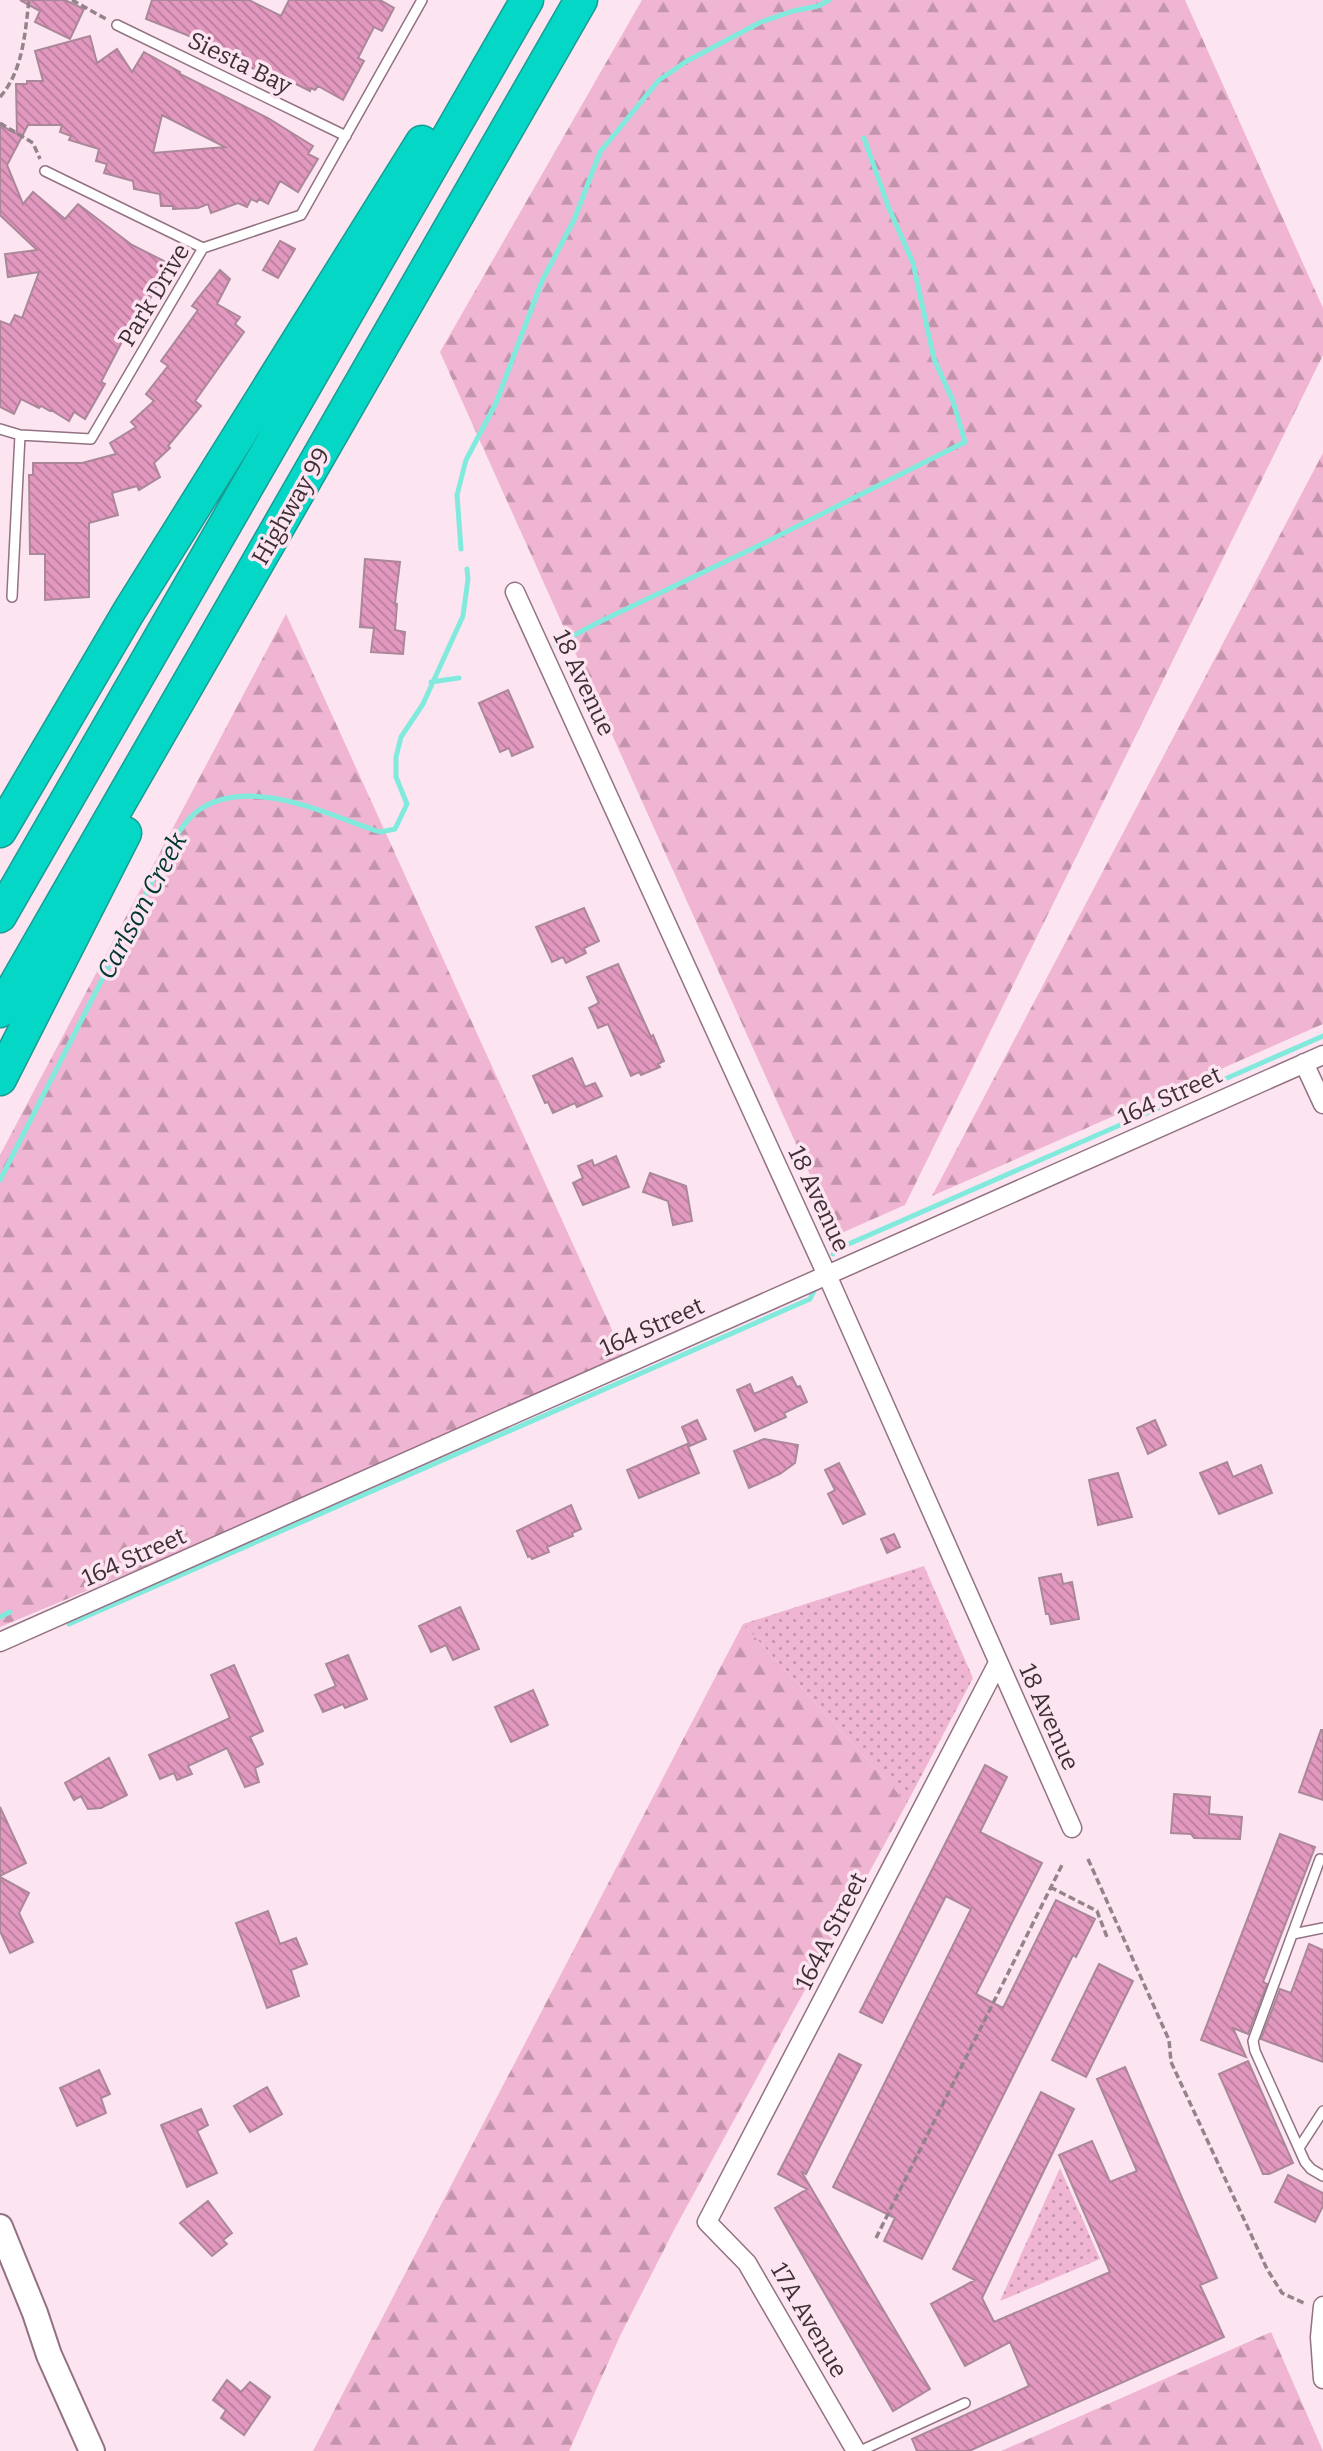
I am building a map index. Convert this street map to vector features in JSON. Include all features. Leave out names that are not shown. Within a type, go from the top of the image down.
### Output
[{"type":"highway","points":[[0,831],[58,728],[192,507],[514,0]]},
{"type":"highway","name":"Highway 99","points":[[0,916],[527,0]]},
{"type":"highway","name":"Highway 99","points":[[0,1012],[581,0]]},
{"type":"highway","points":[[0,1079],[317,462]]},
{"type":"main road","points":[[0,2227],[36,2313],[49,2356]]},
{"type":"main road","points":[[0,2262],[49,2356],[92,2451]]},
{"type":"street","name":"18 Avenue","points":[[515,592],[827,1275],[1072,1828]]},
{"type":"street","name":"164 Street","points":[[0,1642],[1323,1055]]},
{"type":"street","points":[[1304,1063],[1323,1104]]},
{"type":"street","name":"164A Street","points":[[707,2222],[998,1663]]},
{"type":"street","name":"17A Avenue","points":[[707,2222],[747,2263],[858,2451]]},
{"type":"street","points":[[1318,2307],[1323,2379]]},
{"type":"lane","name":"Park Drive","points":[[0,429],[20,435],[91,439],[203,247],[301,215],[422,0]]},
{"type":"lane","name":"Siesta Bay","points":[[117,25],[345,136]]},
{"type":"lane","points":[[45,171],[203,247]]},
{"type":"lane","points":[[12,597],[20,435]]},
{"type":"lane","points":[[1320,1859],[1253,2041],[1255,2051],[1307,2166],[1323,2176]]},
{"type":"lane","points":[[1293,1934],[1323,1928]]},
{"type":"lane","points":[[1299,2148],[1323,2111]]},
{"type":"lane","points":[[858,2451],[965,2403]]},
{"type":"path","points":[[0,97],[12,83],[19,60],[29,0]]},
{"type":"path","points":[[72,0],[117,25]]},
{"type":"path","points":[[0,123],[33,143],[45,171]]},
{"type":"path","points":[[1088,1859],[1169,2040],[1171,2062],[1267,2269],[1282,2293],[1318,2307]]},
{"type":"path","points":[[876,2238],[1063,1863]]},
{"type":"path","points":[[1051,1887],[1097,1911],[1107,1937]]},
{"type":"green space","points":[[642,0],[1185,0],[1323,308],[1323,355],[905,1205],[837,1235],[440,352]]},
{"type":"green space","points":[[1323,453],[1323,1024],[932,1196]]},
{"type":"green space","points":[[286,614],[628,1365],[0,1627],[0,1155]]},
{"type":"green space","points":[[924,1566],[973,1678],[907,1803],[743,1624]]},
{"type":"green space","points":[[743,1624],[907,1803],[674,2230],[620,2336],[569,2451],[313,2451]]},
{"type":"green space","points":[[1060,2168],[1100,2259],[1000,2301]]},
{"type":"green space","points":[[1271,2332],[1323,2451],[1001,2451]]},
{"type":"building","points":[[20,0],[65,0],[84,9],[70,39],[35,22],[40,11]]},
{"type":"building","points":[[152,0],[249,0],[281,16],[289,0],[380,0],[394,8],[382,31],[374,27],[358,58],[364,61],[343,100],[318,86],[310,91],[282,77],[278,81],[187,35],[146,19]]},
{"type":"building","points":[[90,36],[97,63],[117,49],[132,72],[144,52],[180,74],[268,118],[313,146],[308,154],[318,159],[298,192],[280,181],[268,204],[259,199],[257,202],[251,199],[247,207],[238,203],[211,213],[208,204],[198,208],[173,209],[173,206],[161,206],[160,194],[134,189],[133,181],[104,173],[107,164],[96,161],[99,149],[69,140],[71,136],[60,132],[62,125],[28,125],[7,165],[23,204],[33,192],[65,219],[78,204],[132,245],[168,263],[137,325],[134,323],[127,332],[101,382],[105,384],[85,419],[74,412],[69,421],[51,410],[41,406],[39,408],[21,399],[14,414],[0,407],[0,321],[10,325],[15,315],[22,318],[39,272],[8,277],[5,254],[37,250],[0,215],[0,125],[17,134],[16,84],[43,81],[35,51]],"holes":[[[162,115],[225,147],[153,153]]]},
{"type":"building","points":[[280,241],[295,249],[278,278],[263,270]]},
{"type":"building","points":[[220,270],[230,279],[217,304],[240,317],[235,324],[244,332],[195,401],[201,406],[168,446],[170,448],[154,463],[160,477],[139,490],[137,486],[112,493],[118,515],[89,523],[89,597],[45,600],[45,554],[30,554],[29,475],[33,475],[33,463],[82,463],[116,454],[110,443],[136,427],[131,422],[154,401],[146,394],[168,366],[161,361],[198,310],[192,306]]},
{"type":"building","points":[[365,559],[400,562],[395,630],[405,632],[403,654],[371,652],[374,628],[360,627]]},
{"type":"building","points":[[508,690],[533,747],[512,756],[509,748],[500,752],[479,703]]},
{"type":"building","points":[[584,908],[599,941],[584,948],[586,953],[566,963],[563,957],[552,962],[536,927]]},
{"type":"building","points":[[618,964],[664,1061],[658,1064],[660,1067],[641,1075],[639,1072],[631,1076],[608,1024],[598,1028],[589,1008],[599,1003],[587,977]]},
{"type":"building","points":[[572,1058],[585,1087],[595,1083],[602,1096],[577,1107],[575,1103],[553,1113],[548,1102],[545,1103],[533,1076]]},
{"type":"building","points":[[616,1156],[629,1187],[583,1205],[573,1183],[583,1178],[578,1166],[592,1160],[594,1166]]},
{"type":"building","points":[[650,1173],[686,1186],[692,1221],[673,1225],[668,1201],[643,1192]]},
{"type":"building","points":[[792,1377],[797,1387],[800,1386],[807,1402],[784,1413],[786,1417],[755,1431],[737,1390],[750,1384],[754,1394]]},
{"type":"building","points":[[697,1420],[706,1439],[690,1446],[682,1427]]},
{"type":"building","points":[[1155,1420],[1166,1445],[1148,1454],[1137,1428]]},
{"type":"building","points":[[764,1439],[798,1445],[795,1463],[780,1474],[749,1488],[734,1451]]},
{"type":"building","points":[[687,1444],[699,1473],[639,1498],[627,1470]]},
{"type":"building","points":[[1227,1462],[1233,1477],[1261,1465],[1272,1493],[1219,1514],[1200,1473]]},
{"type":"building","points":[[839,1463],[865,1514],[843,1524],[828,1494],[835,1490],[825,1470]]},
{"type":"building","points":[[1118,1473],[1132,1517],[1098,1525],[1089,1480]]},
{"type":"building","points":[[571,1505],[581,1529],[572,1533],[573,1536],[547,1547],[549,1552],[532,1559],[528,1557],[517,1531]]},
{"type":"building","points":[[894,1534],[900,1547],[887,1553],[881,1539]]},
{"type":"building","points":[[1061,1574],[1063,1584],[1072,1582],[1079,1619],[1051,1624],[1049,1614],[1046,1614],[1039,1578]]},
{"type":"building","points":[[460,1607],[479,1649],[453,1660],[446,1645],[431,1652],[419,1626]]},
{"type":"building","points":[[348,1655],[367,1699],[345,1708],[343,1704],[323,1712],[315,1695],[336,1686],[326,1664]]},
{"type":"building","points":[[234,1665],[263,1731],[250,1737],[263,1764],[255,1768],[259,1782],[245,1787],[227,1748],[188,1766],[192,1774],[177,1780],[174,1773],[160,1779],[149,1755],[230,1718],[211,1675]]},
{"type":"building","points":[[533,1690],[548,1725],[511,1742],[495,1707]]},
{"type":"building","points":[[1323,1730],[1323,1800],[1299,1792]]},
{"type":"building","points":[[109,1758],[127,1795],[101,1808],[88,1809],[81,1796],[74,1800],[65,1783]]},
{"type":"building","points":[[985,1765],[1007,1777],[980,1832],[1042,1863],[976,1994],[1003,2008],[1056,1900],[1095,1919],[1076,1957],[1073,1955],[922,2259],[884,2241],[895,2218],[833,2187],[971,1909],[946,1896],[882,2023],[860,2012]]},
{"type":"building","points":[[1174,1794],[1210,1797],[1209,1814],[1242,1817],[1240,1839],[1194,1838],[1191,1834],[1171,1833]]},
{"type":"building","points":[[0,1807],[26,1863],[0,1876]]},
{"type":"building","points":[[1280,1834],[1315,1847],[1263,1982],[1267,1984],[1248,2034],[1233,2028],[1246,2057],[1201,2040]]},
{"type":"building","points":[[0,1877],[29,1893],[19,1913],[33,1942],[10,1953],[0,1931]]},
{"type":"building","points":[[268,1911],[280,1944],[296,1938],[307,1964],[291,1970],[299,1996],[267,2008],[236,1923]]},
{"type":"building","points":[[1309,1944],[1323,1950],[1323,2062],[1261,2039],[1280,1989],[1291,1993]]},
{"type":"building","points":[[1099,1964],[1133,1981],[1086,2077],[1052,2060]]},
{"type":"building","points":[[839,2054],[861,2065],[806,2174],[801,2171],[930,2389],[893,2411],[775,2208],[807,2189],[778,2174]]},
{"type":"building","points":[[1248,2061],[1293,2163],[1269,2174],[1263,2174],[1219,2074]]},
{"type":"building","points":[[1125,2067],[1217,2278],[1200,2285],[1224,2337],[969,2451],[917,2451],[912,2439],[1029,2386],[1010,2342],[965,2366],[931,2304],[975,2280],[953,2269],[1041,2092],[1074,2109],[982,2298],[994,2322],[1110,2272],[1059,2155],[1092,2141],[1110,2182],[1137,2171],[1097,2079]]},
{"type":"building","points":[[99,2070],[110,2094],[101,2098],[106,2113],[77,2126],[60,2088]]},
{"type":"building","points":[[267,2087],[282,2114],[250,2132],[234,2106]]},
{"type":"building","points":[[201,2109],[208,2125],[197,2131],[217,2173],[187,2187],[161,2125]]},
{"type":"building","points":[[1288,2175],[1323,2193],[1323,2206],[1315,2222],[1275,2202]]},
{"type":"building","points":[[208,2201],[232,2233],[223,2240],[227,2244],[212,2256],[180,2223]]},
{"type":"building","points":[[227,2380],[241,2392],[250,2382],[270,2397],[244,2435],[221,2418],[226,2410],[213,2400]]},
{"type":"waterway","points":[[461,549],[457,495],[466,460],[496,403],[542,281],[574,220],[600,152],[659,80],[687,61],[761,22],[818,6],[829,0]]},
{"type":"waterway","points":[[556,645],[965,442],[953,401],[934,359],[913,263],[888,206],[864,138]]},
{"type":"waterway","name":"Carlson Creek","points":[[0,1180],[169,848],[194,814],[219,800],[242,796],[265,797],[314,808],[380,832],[395,829],[407,804],[396,777],[396,757],[401,737],[423,704],[463,616],[467,569]]},
{"type":"waterway","points":[[431,682],[459,678]]},
{"type":"waterway","points":[[833,1254],[835,1250],[1323,1036]]},
{"type":"waterway","points":[[69,1624],[810,1299],[816,1287]]},
{"type":"waterway","points":[[0,1617],[10,1612]]}]
